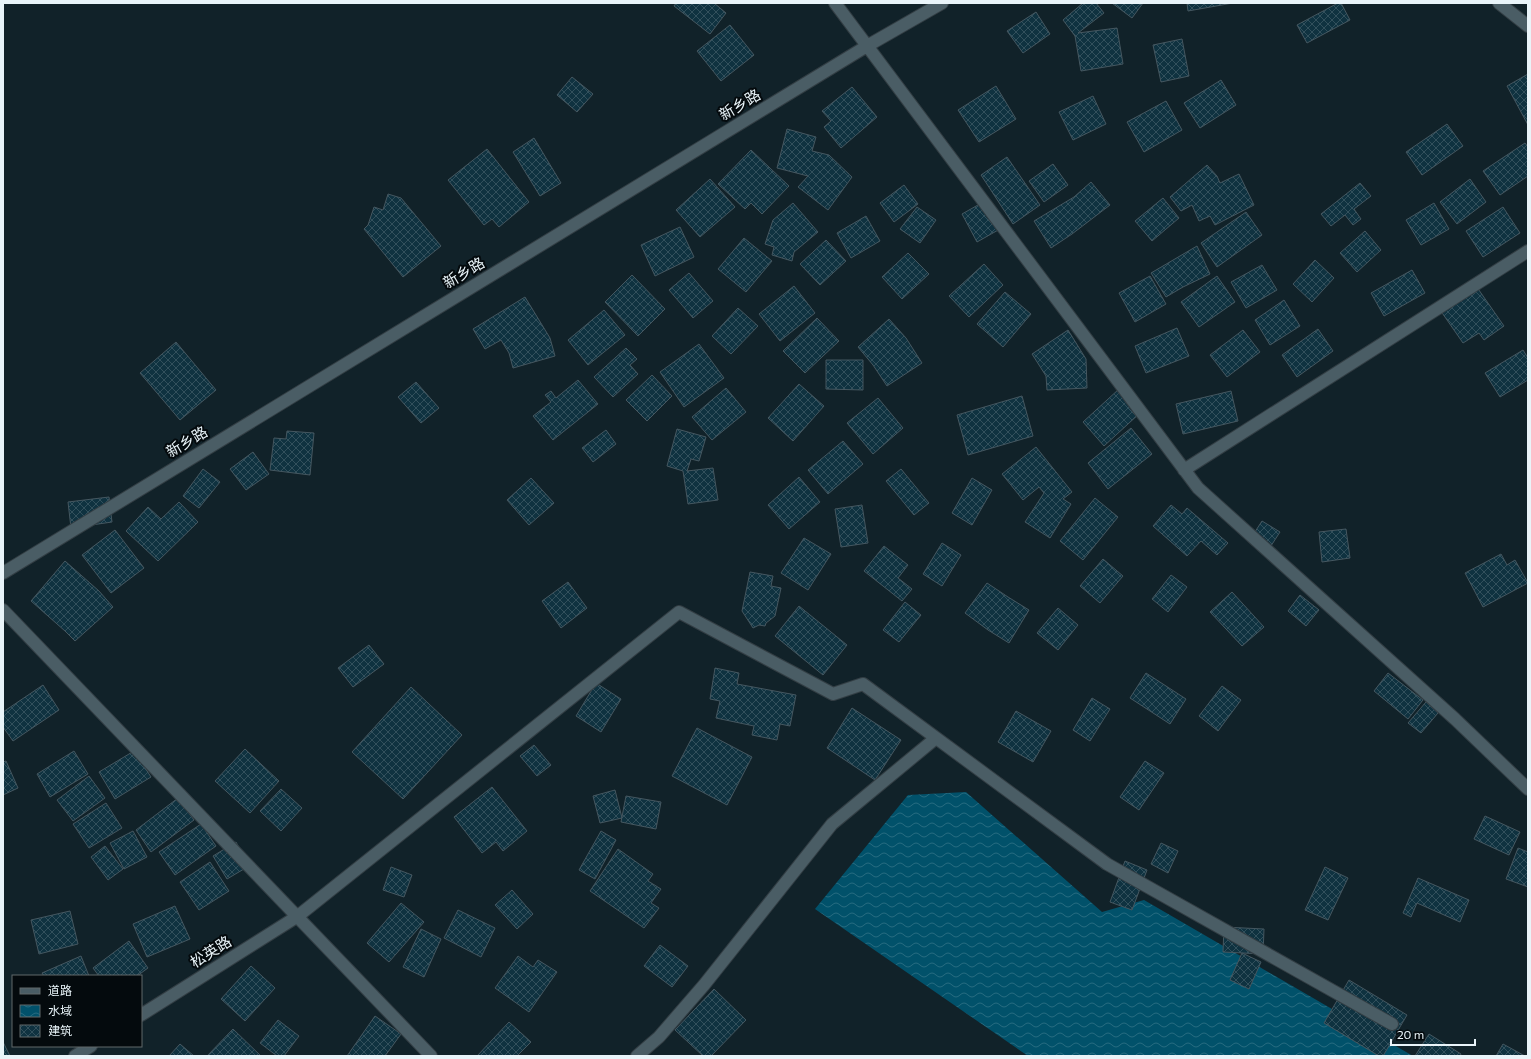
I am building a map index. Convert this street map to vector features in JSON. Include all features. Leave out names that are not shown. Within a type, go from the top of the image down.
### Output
[{"type":"street","points":[[835,3],[1198,488],[1449,714],[1528,789]]},
{"type":"street","name":"新乡路","points":[[3,573],[867,46],[942,3]]},
{"type":"street","points":[[1499,3],[1528,26]]},
{"type":"street","points":[[1184,470],[1528,251]]},
{"type":"street","points":[[3,610],[431,1056]]},
{"type":"street","name":"松英路","points":[[142,1014],[298,916],[679,612],[833,694],[863,684],[936,738]]},
{"type":"street","points":[[637,1056],[659,1037],[704,985],[832,824],[936,738],[1107,864],[1392,1024]]},
{"type":"street","points":[[75,1056],[89,1047]]},
{"type":"water","points":[[966,792],[1102,912],[1144,900],[1413,1056],[1028,1056],[815,909],[908,795]]},
{"type":"building","points":[[676,3],[714,3],[726,13],[710,34],[674,6]]},
{"type":"building","points":[[1083,3],[1096,3],[1104,13],[1078,33],[1117,28],[1123,64],[1081,71],[1075,36],[1063,20]]},
{"type":"building","points":[[1112,3],[1143,3],[1132,18]]},
{"type":"building","points":[[1187,3],[1233,3],[1188,11]]},
{"type":"building","points":[[1338,3],[1341,3],[1350,20],[1307,43],[1297,25]]},
{"type":"building","points":[[1036,12],[1050,34],[1023,53],[1007,31]]},
{"type":"building","points":[[730,25],[754,55],[721,81],[697,51]]},
{"type":"building","points":[[1182,39],[1189,76],[1161,82],[1153,45]]},
{"type":"building","points":[[1528,74],[1528,125],[1507,86]]},
{"type":"building","points":[[572,77],[593,94],[577,112],[557,95]]},
{"type":"building","points":[[1221,80],[1236,105],[1200,128],[1184,103]]},
{"type":"building","points":[[996,86],[1016,119],[979,142],[958,110]]},
{"type":"building","points":[[852,87],[877,117],[841,148],[824,127],[831,121],[822,111]]},
{"type":"building","points":[[1093,96],[1106,124],[1073,140],[1059,112]]},
{"type":"building","points":[[1166,101],[1182,130],[1144,152],[1127,122]]},
{"type":"building","points":[[1447,124],[1463,146],[1422,175],[1406,152]]},
{"type":"building","points":[[787,129],[816,137],[812,151],[829,155],[852,177],[828,210],[798,187],[808,176],[777,168]]},
{"type":"building","points":[[534,138],[561,183],[540,196],[513,152]]},
{"type":"building","points":[[1525,143],[1528,147],[1528,176],[1500,195],[1483,171]]},
{"type":"building","points":[[487,149],[529,202],[499,227],[492,219],[484,225],[448,180]]},
{"type":"building","points":[[751,150],[789,186],[762,214],[751,203],[745,209],[718,184]]},
{"type":"building","points":[[1007,157],[1040,205],[1013,224],[981,175]]},
{"type":"building","points":[[1053,164],[1068,185],[1044,202],[1029,181]]},
{"type":"building","points":[[1207,165],[1217,176],[1220,183],[1239,174],[1254,205],[1215,225],[1210,216],[1199,221],[1192,205],[1181,211],[1170,197]]},
{"type":"building","points":[[710,179],[735,207],[700,237],[676,210]]},
{"type":"building","points":[[1470,179],[1486,202],[1457,224],[1440,202]]},
{"type":"building","points":[[1091,182],[1110,205],[1051,248],[1034,221],[1074,197]]},
{"type":"building","points":[[1360,183],[1371,196],[1354,209],[1361,219],[1353,225],[1345,215],[1331,226],[1321,214]]},
{"type":"building","points":[[904,185],[918,204],[894,222],[880,203]]},
{"type":"building","points":[[388,194],[401,198],[441,246],[403,277],[364,229],[368,225],[374,207],[383,210]]},
{"type":"building","points":[[1163,198],[1179,218],[1152,241],[1135,221]]},
{"type":"building","points":[[985,201],[1000,229],[977,242],[962,214]]},
{"type":"building","points":[[793,203],[818,232],[794,252],[792,261],[772,255],[774,247],[765,244],[773,220]]},
{"type":"building","points":[[1434,203],[1449,229],[1421,245],[1406,220]]},
{"type":"building","points":[[917,207],[936,220],[920,243],[900,229]]},
{"type":"building","points":[[1503,207],[1520,233],[1483,257],[1466,231]]},
{"type":"building","points":[[1246,212],[1262,235],[1217,267],[1201,243]]},
{"type":"building","points":[[866,216],[880,241],[851,258],[837,233]]},
{"type":"building","points":[[680,227],[694,257],[655,276],[641,245]]},
{"type":"building","points":[[1365,231],[1381,250],[1357,272],[1340,253]]},
{"type":"building","points":[[744,238],[772,261],[746,292],[718,269]]},
{"type":"building","points":[[826,240],[846,261],[820,285],[800,264]]},
{"type":"building","points":[[1197,246],[1210,274],[1166,297],[1151,273]]},
{"type":"building","points":[[908,253],[929,274],[902,299],[882,277]]},
{"type":"building","points":[[1315,260],[1334,278],[1312,302],[1293,284]]},
{"type":"building","points":[[984,264],[1003,285],[969,317],[949,296]]},
{"type":"building","points":[[1262,265],[1277,290],[1246,308],[1231,282]]},
{"type":"building","points":[[1412,270],[1425,293],[1384,316],[1371,293]]},
{"type":"building","points":[[689,273],[713,301],[693,318],[669,290]]},
{"type":"building","points":[[632,275],[665,309],[638,336],[605,302]]},
{"type":"building","points":[[1150,276],[1166,304],[1135,322],[1119,293]]},
{"type":"building","points":[[1217,276],[1235,302],[1199,327],[1181,302]]},
{"type":"building","points":[[1474,283],[1504,326],[1484,340],[1479,333],[1463,343],[1438,307]]},
{"type":"building","points":[[794,286],[815,313],[780,341],[759,314]]},
{"type":"building","points":[[1005,292],[1031,314],[1003,347],[977,324]]},
{"type":"building","points":[[525,297],[550,338],[555,356],[513,368],[509,353],[501,340],[485,349],[473,329]]},
{"type":"building","points":[[1284,300],[1300,326],[1270,345],[1255,320]]},
{"type":"building","points":[[738,308],[758,326],[731,354],[712,336]]},
{"type":"building","points":[[604,310],[625,335],[588,365],[568,340]]},
{"type":"building","points":[[817,318],[839,341],[805,373],[783,351]]},
{"type":"building","points":[[889,319],[906,338],[922,363],[887,386],[873,365],[858,347]]},
{"type":"building","points":[[1177,328],[1189,356],[1146,373],[1135,346]]},
{"type":"building","points":[[1318,329],[1333,351],[1297,377],[1282,355]]},
{"type":"building","points":[[1068,330],[1086,359],[1087,388],[1047,390],[1046,376],[1032,354]]},
{"type":"building","points":[[1243,330],[1260,352],[1227,377],[1210,355]]},
{"type":"building","points":[[176,342],[216,390],[180,420],[140,373]]},
{"type":"building","points":[[699,344],[724,378],[684,407],[660,372]]},
{"type":"building","points":[[626,348],[637,359],[630,365],[638,374],[613,397],[594,377]]},
{"type":"building","points":[[1523,350],[1528,358],[1528,380],[1500,397],[1485,373]]},
{"type":"building","points":[[826,360],[863,360],[863,390],[826,389]]},
{"type":"building","points":[[652,375],[672,396],[647,421],[626,400]]},
{"type":"building","points":[[578,380],[598,404],[553,440],[533,416],[551,402],[545,395],[551,391],[556,398]]},
{"type":"building","points":[[416,382],[439,408],[421,423],[398,397]]},
{"type":"building","points":[[799,384],[824,406],[793,441],[768,418]]},
{"type":"building","points":[[726,388],[746,412],[712,440],[692,417]]},
{"type":"building","points":[[1119,389],[1140,413],[1104,446],[1083,422]]},
{"type":"building","points":[[1231,391],[1238,421],[1183,434],[1176,404]]},
{"type":"building","points":[[1022,396],[1033,436],[968,455],[957,415]]},
{"type":"building","points":[[878,398],[903,428],[873,454],[847,423]]},
{"type":"building","points":[[1131,428],[1152,454],[1108,489],[1088,463]]},
{"type":"building","points":[[677,429],[706,437],[699,461],[691,459],[687,471],[713,468],[718,500],[688,504],[683,471],[667,466]]},
{"type":"building","points":[[606,430],[616,444],[593,462],[582,448]]},
{"type":"building","points":[[287,431],[314,433],[310,475],[270,470],[274,438],[286,439]]},
{"type":"building","points":[[843,441],[863,464],[828,494],[808,470]]},
{"type":"building","points":[[1036,447],[1072,492],[1063,499],[1071,504],[1050,538],[1025,522],[1044,493],[1039,487],[1023,500],[1002,474]]},
{"type":"building","points":[[253,452],[269,474],[246,490],[230,469]]},
{"type":"building","points":[[203,469],[220,482],[199,508],[183,496]]},
{"type":"building","points":[[901,469],[929,503],[914,515],[886,481]]},
{"type":"building","points":[[799,477],[820,502],[789,529],[768,505]]},
{"type":"building","points":[[531,478],[554,503],[529,525],[507,500]]},
{"type":"building","points":[[972,478],[992,490],[972,525],[952,513]]},
{"type":"building","points":[[109,497],[112,522],[71,528],[68,502]]},
{"type":"building","points":[[1095,498],[1118,517],[1083,560],[1060,541]]},
{"type":"building","points":[[179,502],[198,522],[158,561],[126,531],[148,507],[161,519]]},
{"type":"building","points":[[862,505],[868,543],[841,547],[835,509]]},
{"type":"building","points":[[1171,505],[1182,514],[1187,508],[1228,543],[1217,555],[1201,541],[1187,556],[1153,526]]},
{"type":"building","points":[[1262,521],[1280,532],[1267,552],[1249,541]]},
{"type":"building","points":[[1346,529],[1350,558],[1322,562],[1319,532]]},
{"type":"building","points":[[115,530],[144,568],[111,593],[82,555]]},
{"type":"building","points":[[804,538],[831,554],[808,590],[781,573]]},
{"type":"building","points":[[942,543],[961,555],[942,586],[923,574]]},
{"type":"building","points":[[884,546],[908,565],[898,578],[912,589],[902,601],[864,571]]},
{"type":"building","points":[[1501,554],[1507,565],[1515,560],[1528,583],[1483,607],[1465,573]]},
{"type":"building","points":[[1103,559],[1123,576],[1100,603],[1080,586]]},
{"type":"building","points":[[65,561],[99,591],[113,607],[75,641],[31,601]]},
{"type":"building","points":[[750,572],[773,576],[771,586],[781,588],[775,616],[766,623],[765,626],[759,625],[753,628],[742,611]]},
{"type":"building","points":[[1171,575],[1187,587],[1168,612],[1152,599]]},
{"type":"building","points":[[568,582],[587,608],[561,628],[542,601]]},
{"type":"building","points":[[987,583],[1029,610],[1009,643],[965,613]]},
{"type":"building","points":[[1232,592],[1264,627],[1242,646],[1210,612]]},
{"type":"building","points":[[1300,595],[1319,610],[1306,626],[1288,611]]},
{"type":"building","points":[[905,602],[921,615],[899,642],[883,630]]},
{"type":"building","points":[[799,606],[847,645],[823,675],[775,636]]},
{"type":"building","points":[[1058,608],[1078,625],[1058,650],[1037,633]]},
{"type":"building","points":[[369,645],[384,664],[353,687],[338,668]]},
{"type":"building","points":[[715,668],[739,673],[737,684],[796,695],[790,726],[780,724],[777,740],[752,735],[754,726],[716,718],[720,701],[710,699]]},
{"type":"building","points":[[1146,673],[1186,699],[1170,724],[1130,698]]},
{"type":"building","points":[[1388,673],[1423,700],[1408,719],[1374,691]]},
{"type":"building","points":[[596,683],[621,699],[601,732],[576,716]]},
{"type":"building","points":[[43,685],[59,710],[13,741],[3,727],[3,712]]},
{"type":"building","points":[[1222,686],[1241,700],[1218,731],[1199,716]]},
{"type":"building","points":[[411,687],[462,735],[403,799],[352,752]]},
{"type":"building","points":[[1092,698],[1110,709],[1090,741],[1073,730]]},
{"type":"building","points":[[1426,702],[1438,713],[1421,733],[1408,723]]},
{"type":"building","points":[[852,708],[901,740],[875,780],[827,748]]},
{"type":"building","points":[[1016,711],[1051,731],[1033,762],[998,742]]},
{"type":"building","points":[[697,728],[752,757],[727,805],[672,776]]},
{"type":"building","points":[[534,745],[551,765],[537,776],[520,756]]},
{"type":"building","points":[[245,749],[279,781],[250,813],[215,781]]},
{"type":"building","points":[[74,751],[88,774],[50,797],[37,774]]},
{"type":"building","points":[[134,751],[151,777],[115,799],[99,772]]},
{"type":"building","points":[[6,761],[18,788],[3,795],[3,762]]},
{"type":"building","points":[[1145,761],[1164,773],[1139,810],[1120,797]]},
{"type":"building","points":[[89,776],[105,798],[73,821],[57,800]]},
{"type":"building","points":[[492,787],[527,831],[503,851],[496,842],[482,853],[454,817]]},
{"type":"building","points":[[281,789],[302,808],[281,831],[260,811]]},
{"type":"building","points":[[615,790],[622,818],[600,823],[593,796]]},
{"type":"building","points":[[626,796],[661,802],[656,829],[621,822]]},
{"type":"building","points":[[178,798],[194,820],[151,852],[136,830]]},
{"type":"building","points":[[106,803],[122,828],[89,848],[73,824]]},
{"type":"building","points":[[1485,816],[1520,832],[1509,855],[1474,839]]},
{"type":"building","points":[[201,824],[216,846],[175,875],[159,852]]},
{"type":"building","points":[[133,831],[147,857],[124,869],[110,843]]},
{"type":"building","points":[[601,831],[616,840],[595,879],[579,870]]},
{"type":"building","points":[[236,842],[249,866],[227,879],[213,856]]},
{"type":"building","points":[[1161,843],[1178,851],[1168,873],[1151,864]]},
{"type":"building","points":[[105,846],[123,869],[108,880],[91,857]]},
{"type":"building","points":[[1518,848],[1528,852],[1528,887],[1506,879]]},
{"type":"building","points":[[618,849],[653,874],[648,881],[661,889],[651,903],[659,908],[644,928],[590,891]]},
{"type":"building","points":[[1125,861],[1147,870],[1132,910],[1110,902]]},
{"type":"building","points":[[210,862],[229,891],[199,910],[180,882]]},
{"type":"building","points":[[391,867],[412,875],[404,897],[383,890]]},
{"type":"building","points":[[1325,867],[1348,878],[1328,920],[1305,910]]},
{"type":"building","points":[[1418,878],[1469,900],[1460,922],[1417,903],[1411,917],[1403,913]]},
{"type":"building","points":[[512,890],[533,914],[517,929],[495,905]]},
{"type":"building","points":[[401,903],[424,922],[389,962],[367,943]]},
{"type":"building","points":[[175,906],[190,939],[147,957],[133,924]]},
{"type":"building","points":[[458,910],[495,928],[481,957],[444,938]]},
{"type":"building","points":[[70,911],[78,944],[39,954],[31,920]]},
{"type":"building","points":[[1224,927],[1264,929],[1263,954],[1223,952]]},
{"type":"building","points":[[421,929],[441,939],[424,977],[403,967]]},
{"type":"building","points":[[129,941],[148,968],[138,975],[98,975],[93,968]]},
{"type":"building","points":[[660,945],[688,966],[672,987],[644,966]]},
{"type":"building","points":[[1242,953],[1261,962],[1249,989],[1230,980]]},
{"type":"building","points":[[81,956],[89,975],[43,975],[42,973]]},
{"type":"building","points":[[518,956],[533,967],[538,960],[557,972],[529,1012],[495,988]]},
{"type":"building","points":[[251,966],[275,988],[245,1021],[221,999]]},
{"type":"building","points":[[1349,980],[1407,1015],[1383,1056],[1379,1056],[1324,1023]]},
{"type":"building","points":[[714,989],[746,1020],[711,1056],[703,1056],[675,1030]]},
{"type":"building","points":[[375,1016],[401,1034],[385,1056],[347,1056]]},
{"type":"building","points":[[278,1020],[299,1036],[284,1056],[277,1056],[260,1043]]},
{"type":"building","points":[[509,1022],[531,1042],[517,1056],[477,1056]]},
{"type":"building","points":[[233,1029],[261,1056],[207,1056]]},
{"type":"building","points":[[1429,1034],[1461,1054],[1460,1056],[1415,1056]]},
{"type":"building","points":[[3,1042],[10,1056],[3,1056]]},
{"type":"building","points":[[180,1044],[194,1056],[169,1056]]},
{"type":"building","points":[[1503,1044],[1525,1056],[1496,1056]]}]
